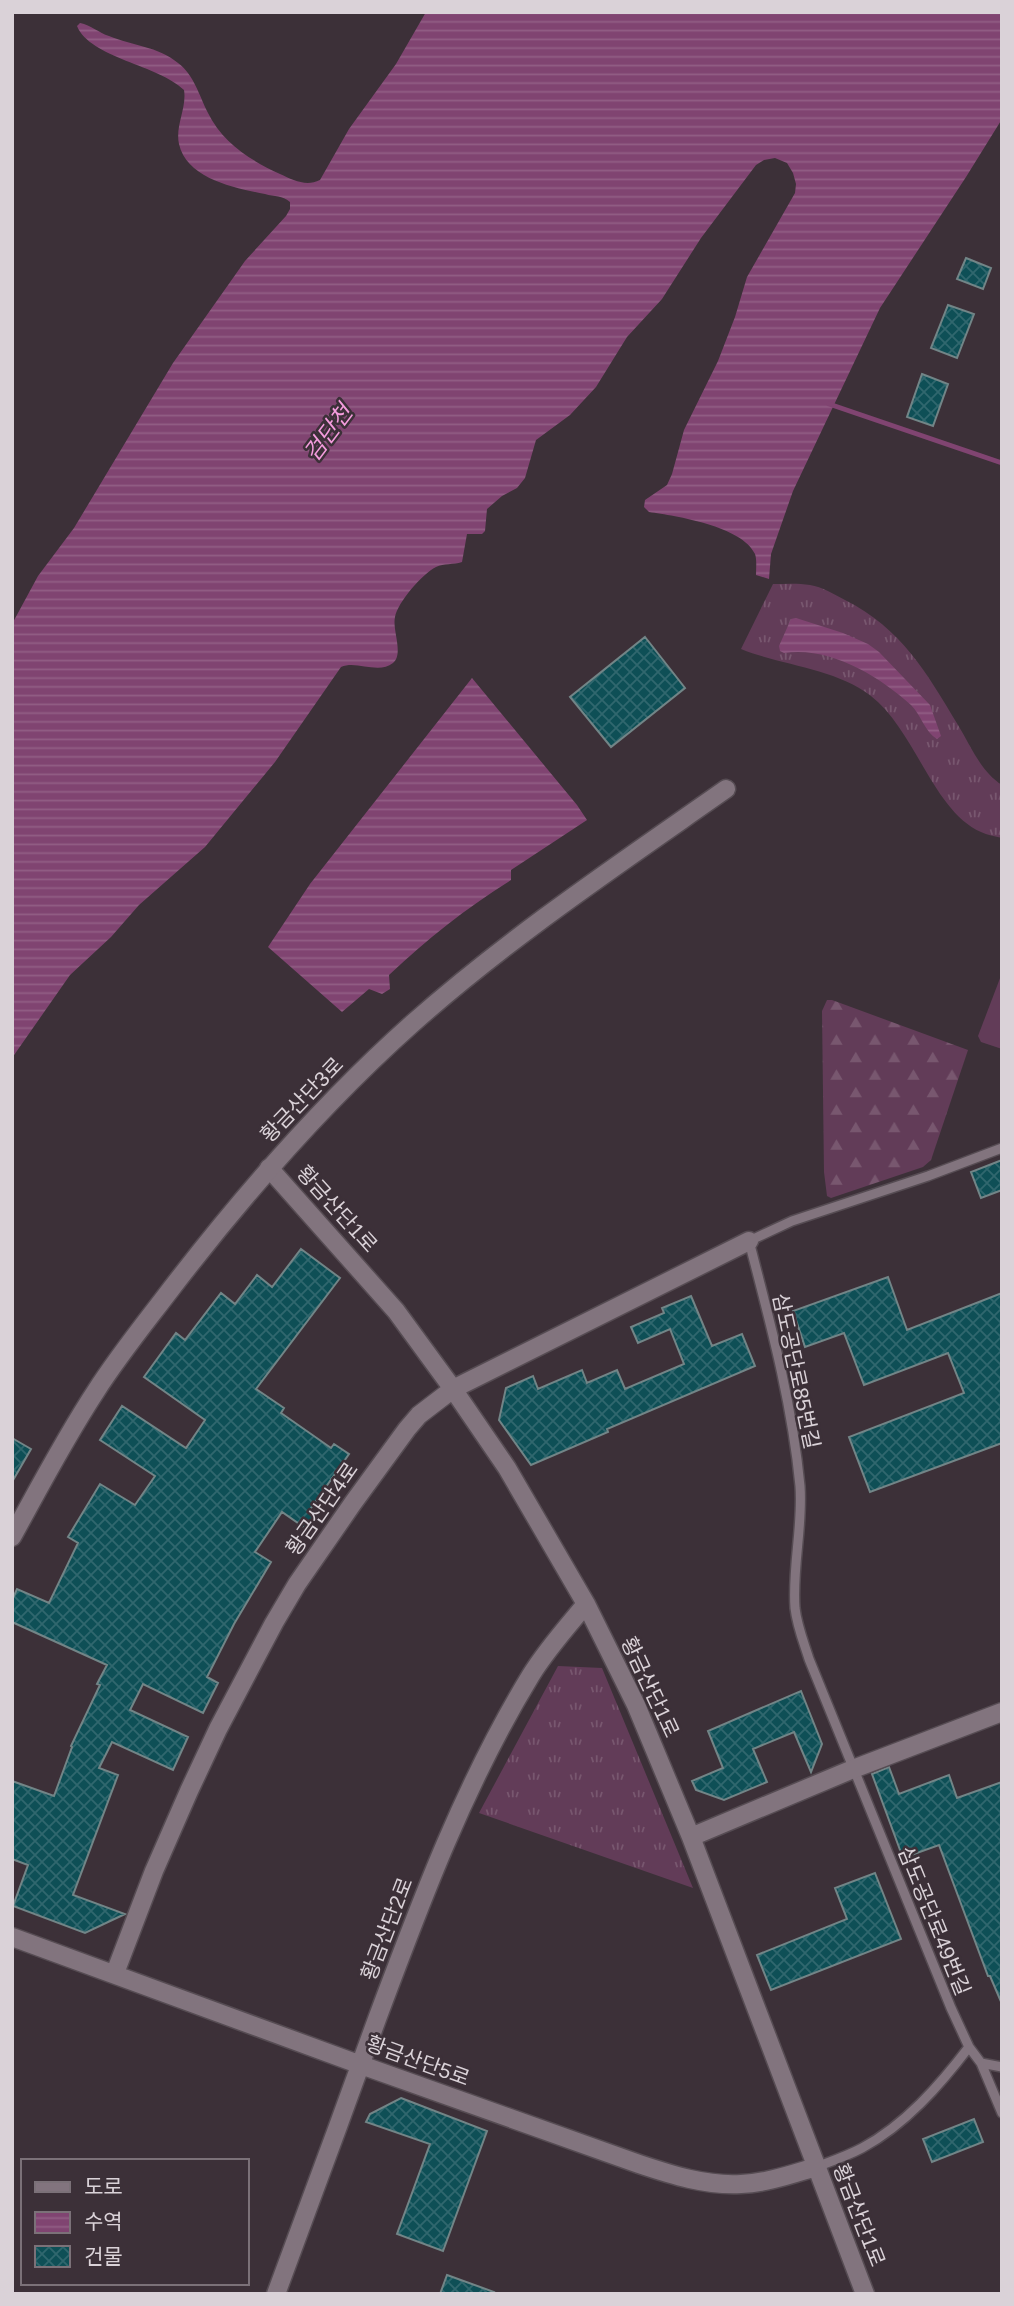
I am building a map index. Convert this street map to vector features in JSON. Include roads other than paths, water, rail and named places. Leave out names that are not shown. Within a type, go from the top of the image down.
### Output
[{"type":"street","name":"황금산단3로","points":[[12,1537],[96,1390],[204,1247],[270,1168],[356,1076],[412,1023],[531,926],[726,789]]},
{"type":"street","name":"황금산단1로","points":[[270,1168],[396,1311],[507,1468],[586,1604],[636,1705],[691,1837],[865,2294]]},
{"type":"street","name":"황금산단4로","points":[[115,1973],[154,1871],[195,1778],[274,1623],[346,1513],[419,1415],[453,1390],[749,1241]]},
{"type":"street","name":"황금산단2로","points":[[276,2294],[444,1844],[531,1674],[555,1640],[586,1604]]},
{"type":"street","points":[[691,1837],[853,1769],[1002,1712]]},
{"type":"street","name":"황금산단5로","points":[[12,1937],[361,2065],[683,2178],[716,2184],[742,2184],[770,2180],[816,2167]]},
{"type":"lane","points":[[749,1241],[792,1221],[928,1176],[1002,1148]]},
{"type":"lane","name":"삼도공단로85번길","points":[[749,1241],[786,1390],[797,1460],[800,1511],[795,1594],[797,1619],[809,1659],[853,1769]]},
{"type":"lane","name":"삼도공단로49번길","points":[[853,1769],[951,2008],[969,2047],[981,2063],[1002,2113]]},
{"type":"lane","points":[[816,2167],[864,2147],[899,2122],[948,2074],[969,2047]]},
{"type":"lane","points":[[981,2063],[1002,2067]]},
{"type":"water","name":"검단천","points":[[426,12],[1002,12],[1002,119],[880,308],[793,491],[771,554],[769,579],[756,575],[755,554],[748,544],[737,536],[707,524],[649,512],[644,507],[645,500],[667,485],[684,430],[718,361],[747,277],[795,193],[793,173],[787,163],[775,158],[756,165],[701,238],[662,299],[627,337],[596,387],[570,415],[536,440],[525,478],[517,488],[487,509],[485,531],[482,534],[467,534],[462,562],[436,567],[411,589],[395,617],[398,654],[393,663],[381,668],[354,665],[341,667],[275,762],[205,847],[139,905],[111,937],[70,975],[12,1058],[12,624],[38,576],[74,528],[173,363],[245,261],[290,209],[290,202],[284,198],[227,185],[202,174],[192,166],[184,156],[178,137],[184,90],[159,74],[96,46],[84,37],[77,26],[84,24],[105,35],[170,57],[188,73],[208,113],[229,142],[269,169],[310,183],[320,180],[349,129],[396,64]]},
{"type":"water","points":[[796,618],[843,633],[879,652],[930,705],[941,736],[937,739],[933,736],[911,705],[898,694],[852,665],[818,654],[780,651],[779,646],[791,619]]},
{"type":"water","points":[[472,678],[587,820],[511,870],[511,880],[462,913],[418,949],[389,975],[390,989],[382,994],[369,989],[342,1012],[268,947],[310,884]]},
{"type":"waterway","points":[[829,404],[1002,463]]}]
